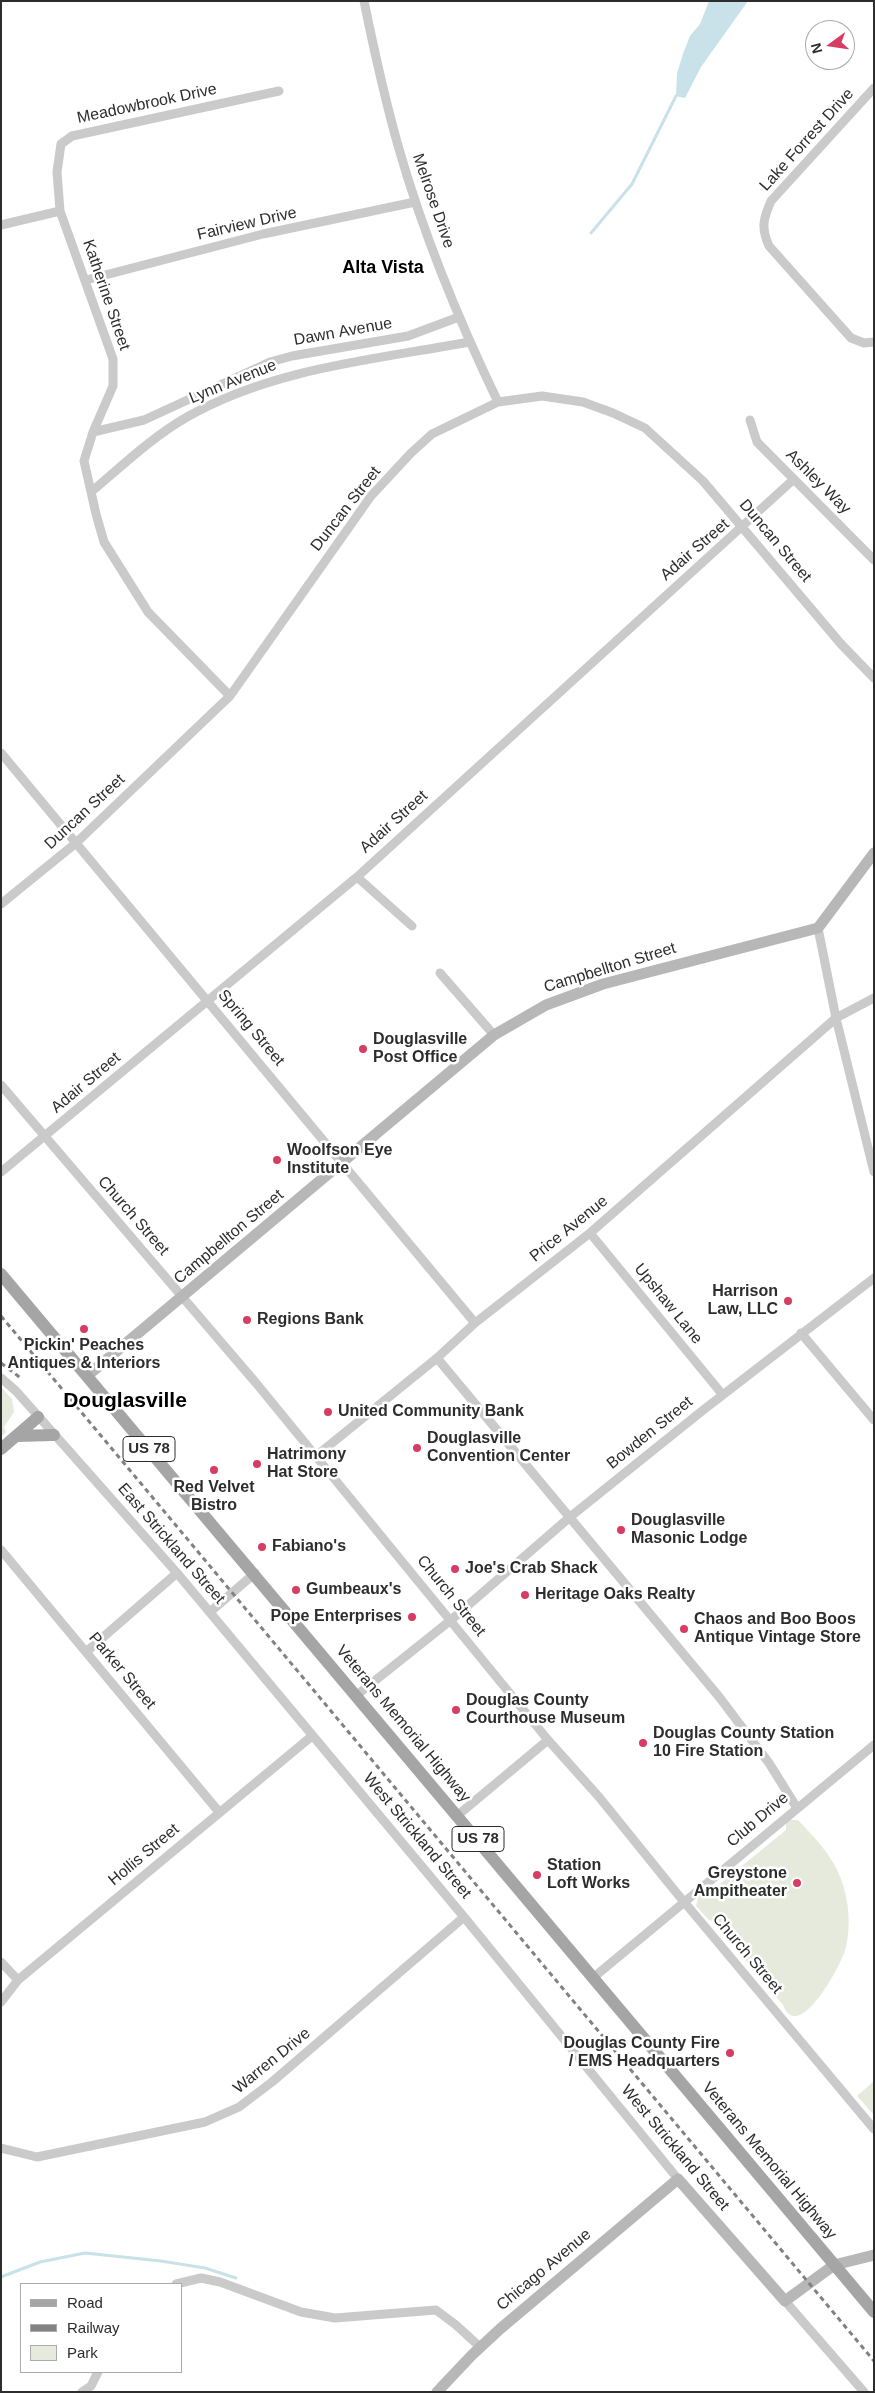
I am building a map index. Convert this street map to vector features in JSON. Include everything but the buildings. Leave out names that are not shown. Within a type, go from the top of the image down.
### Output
[{"type":"main road","points":[[818,928],[874,853]]},
{"type":"main road","name":"Campbellton Street","points":[[87,1376],[494,1035],[546,1004],[603,984],[818,928]]},
{"type":"main road","name":"Veterans Memorial Highway","points":[[1,1274],[458,1815],[874,2312]]},
{"type":"main road","points":[[1,1449],[38,1417]]},
{"type":"main road","points":[[16,1436],[54,1435]]},
{"type":"main road","name":"West Strickland Street","points":[[678,2179],[785,2300]]},
{"type":"main road","name":"Chicago Avenue","points":[[437,2392],[480,2347],[678,2179]]},
{"type":"main road","points":[[785,2300],[834,2266],[874,2255]]},
{"type":"street","name":"Melrose Drive","points":[[364,1],[398,147],[415,202],[458,317],[498,402]]},
{"type":"street","name":"Lake Forrest Drive","points":[[874,88],[771,201],[763,220],[763,232],[769,246],[851,338],[864,343],[874,342]]},
{"type":"street","name":"Meadowbrook Drive","points":[[60,211],[58,157],[61,144],[72,136],[279,91]]},
{"type":"street","name":"Fairview Drive","points":[[86,280],[263,234],[415,202]]},
{"type":"street","points":[[1,225],[60,211]]},
{"type":"street","name":"Katherine Street","points":[[60,211],[111,353],[114,373],[109,397],[93,432],[84,461],[104,542],[148,612],[230,696]]},
{"type":"street","name":"Dawn Avenue","points":[[93,432],[144,420],[270,362],[292,356],[408,336],[458,317]]},
{"type":"street","name":"Lynn Avenue","points":[[91,492],[156,437],[187,417],[236,393],[284,376],[469,342]]},
{"type":"street","name":"Duncan Street","points":[[1,904],[76,843],[230,696],[371,496],[432,434],[498,402],[542,396],[582,402],[613,413],[645,428],[703,481],[841,644],[874,678]]},
{"type":"street","name":"Ashley Way","points":[[750,420],[757,442],[874,560]]},
{"type":"street","name":"Adair Street","points":[[1,1172],[356,877],[743,528],[794,479]]},
{"type":"street","name":"Spring Street","points":[[1,753],[475,1323]]},
{"type":"street","points":[[356,877],[412,926]]},
{"type":"street","points":[[818,928],[836,1018],[874,1172]]},
{"type":"street","points":[[440,973],[494,1035]]},
{"type":"street","name":"Price Avenue","points":[[316,1456],[437,1358],[475,1323],[590,1233],[836,1018],[874,998]]},
{"type":"street","name":"Church Street","points":[[1,1085],[183,1296],[548,1740],[598,1795],[684,1902],[874,2129]]},
{"type":"street","name":"Upshaw Lane","points":[[590,1233],[722,1394]]},
{"type":"street","name":"Bowden Street","points":[[357,1695],[451,1620],[570,1517],[722,1394],[874,1278]]},
{"type":"street","points":[[801,1333],[874,1420]]},
{"type":"street","points":[[437,1358],[720,1698],[769,1763],[797,1808]]},
{"type":"street","name":"East Strickland Street","points":[[1,1378],[177,1573],[312,1736]]},
{"type":"street","name":"Parker Street","points":[[1,1550],[219,1812]]},
{"type":"street","points":[[86,1652],[177,1573]]},
{"type":"street","points":[[210,1612],[254,1573]]},
{"type":"street","name":"Hollis Street","points":[[1,2002],[18,1980],[312,1736]]},
{"type":"street","name":"West Strickland Street","points":[[312,1736],[464,1917],[678,2179]]},
{"type":"street","points":[[458,1815],[548,1740]]},
{"type":"street","name":"Club Drive","points":[[594,1977],[874,1745]]},
{"type":"street","name":"Warren Drive","points":[[1,2148],[37,2157],[205,2122],[239,2107],[272,2082],[464,1917]]},
{"type":"street","points":[[1,1962],[18,1980]]},
{"type":"street","points":[[180,2283],[201,2278],[210,2280],[301,2312],[335,2318],[436,2310],[450,2319],[480,2347]]},
{"type":"street","name":"West Strickland Street","points":[[785,2300],[864,2392]]},
{"type":"street","points":[[82,2392],[91,2386],[98,2373]]},
{"type":"green space","points":[[1,1387],[12,1399],[14,1412],[4,1427],[6,1432],[1,1437]]},
{"type":"green space","points":[[790,1820],[798,1820],[833,1862],[844,1887],[848,1913],[846,1947],[837,1969],[819,1998],[799,2015],[790,2015],[713,1921],[709,1920],[696,1906],[698,1897],[705,1891],[710,1892],[786,1830],[786,1823]]},
{"type":"green space","points":[[874,2081],[874,2115],[857,2096]]},
{"type":"water","points":[[709,1],[748,1],[701,67],[685,98],[676,96],[677,73],[684,51],[690,36],[700,24]]},
{"type":"waterway","points":[[591,233],[632,184],[676,96]]},
{"type":"waterway","points":[[1,2277],[40,2262],[85,2253],[205,2268],[236,2278]]},
{"type":"railway","points":[[1,1316],[874,2361]]},
{"type":"railway","points":[[1,1363],[22,1379]]},
{"type":"place","name":"Douglasville Post Office","points":[[363,1049]]},
{"type":"place","name":"Woolfson Eye Institute","points":[[277,1160]]},
{"type":"place","name":"Harrison Law, LLC","points":[[788,1301]]},
{"type":"place","name":"Regions Bank","points":[[247,1320]]},
{"type":"place","name":"Pickin' Peaches Antiques & Interiors","points":[[84,1329]]},
{"type":"place","name":"United Community Bank","points":[[328,1412]]},
{"type":"place","name":"Douglasville Convention Center","points":[[417,1448]]},
{"type":"place","name":"Hatrimony Hat Store","points":[[257,1464]]},
{"type":"place","name":"Red Velvet Bistro","points":[[214,1470]]},
{"type":"place","name":"Douglasville Masonic Lodge","points":[[621,1530]]},
{"type":"place","name":"Fabiano's","points":[[262,1547]]},
{"type":"place","name":"Joe's Crab Shack","points":[[455,1569]]},
{"type":"place","name":"Gumbeaux's","points":[[296,1590]]},
{"type":"place","name":"Heritage Oaks Realty","points":[[525,1595]]},
{"type":"place","name":"Pope Enterprises","points":[[412,1617]]},
{"type":"place","name":"Chaos and Boo Boos Antique Vintage Store","points":[[684,1629]]},
{"type":"place","name":"Douglas County Courthouse Museum","points":[[456,1710]]},
{"type":"place","name":"Douglas County Station 10 Fire Station","points":[[643,1743]]},
{"type":"place","name":"Station Loft Works","points":[[537,1875]]},
{"type":"place","name":"Greystone Ampitheater","points":[[797,1883]]},
{"type":"place","name":"Douglas County Fire / EMS Headquarters","points":[[730,2053]]},
{"type":"district","name":"Alta Vista","points":[[383,268]]},
{"type":"district","name":"Douglasville","points":[[125,1401]]}]
